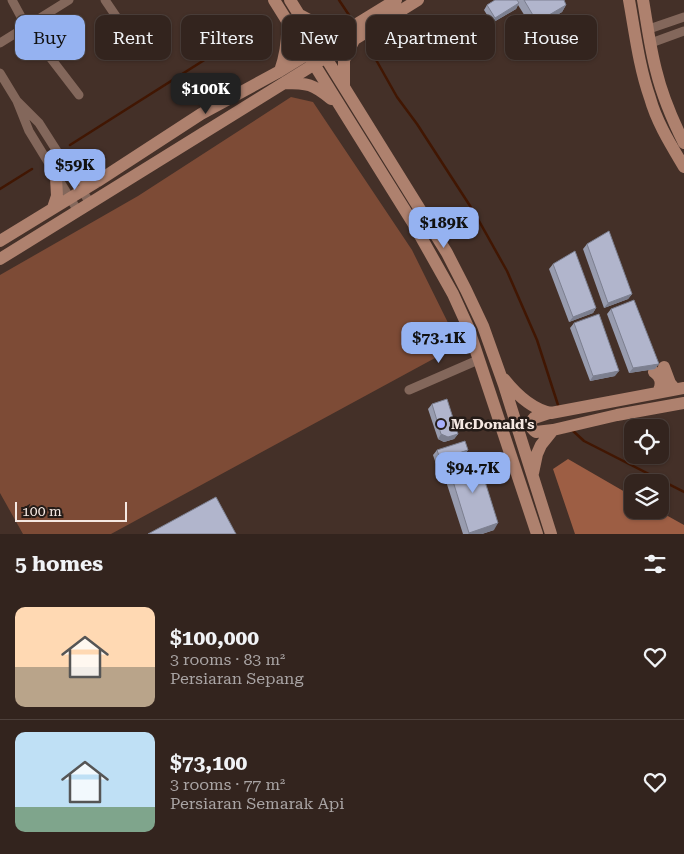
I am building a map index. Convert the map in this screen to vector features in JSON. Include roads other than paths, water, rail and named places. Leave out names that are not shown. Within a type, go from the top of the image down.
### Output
[{"type":"street","points":[[12,0],[20,15]]},
{"type":"street","points":[[44,15],[69,0]]},
{"type":"street","points":[[105,0],[115,15]]},
{"type":"street","points":[[274,0],[283,15]]},
{"type":"street","points":[[290,0],[300,15]]},
{"type":"street","points":[[356,30],[396,0]]},
{"type":"street","points":[[356,31],[418,0]]},
{"type":"street","points":[[629,0],[650,100],[662,128],[684,167]]},
{"type":"street","points":[[643,0],[655,69],[673,122],[684,143]]},
{"type":"street","points":[[649,29],[684,17]]},
{"type":"street","points":[[639,51],[684,31]]},
{"type":"street","points":[[0,43],[15,33]]},
{"type":"street","points":[[52,60],[78,95]]},
{"type":"street","points":[[280,71],[284,60]]},
{"type":"street","points":[[0,241],[98,181],[201,114],[280,71],[308,60]]},
{"type":"street","points":[[0,259],[284,83],[310,60]]},
{"type":"street","points":[[312,60],[436,261],[453,294],[468,327],[537,534]]},
{"type":"street","points":[[328,60],[447,253],[483,326],[551,534]]},
{"type":"street","points":[[344,60],[344,86]]},
{"type":"street","points":[[0,73],[17,101],[29,131],[78,211]]},
{"type":"street","points":[[284,83],[312,85],[339,105]]},
{"type":"street","points":[[17,101],[39,123],[90,203]]},
{"type":"street","points":[[66,168],[82,180],[98,181]]},
{"type":"street","points":[[53,208],[57,196],[56,177]]},
{"type":"street","points":[[409,390],[478,360]]},
{"type":"street","points":[[657,392],[661,384],[658,375],[659,370],[670,383],[680,388]]},
{"type":"street","points":[[500,376],[532,406],[549,413]]},
{"type":"street","points":[[680,388],[549,413],[534,418],[531,427],[536,432],[553,430],[617,415],[684,403]]},
{"type":"street","points":[[533,478],[537,454],[541,445],[553,430]]},
{"type":"waterway","points":[[339,0],[349,15]]},
{"type":"waterway","points":[[70,145],[204,60]]},
{"type":"waterway","points":[[376,60],[397,97],[417,124],[474,212],[507,271],[537,340],[558,405]]},
{"type":"waterway","points":[[0,189],[32,169]]},
{"type":"waterway","points":[[572,430],[584,441],[684,492]]},
{"type":"place","name":"McDonald's","points":[[441,424]]}]
